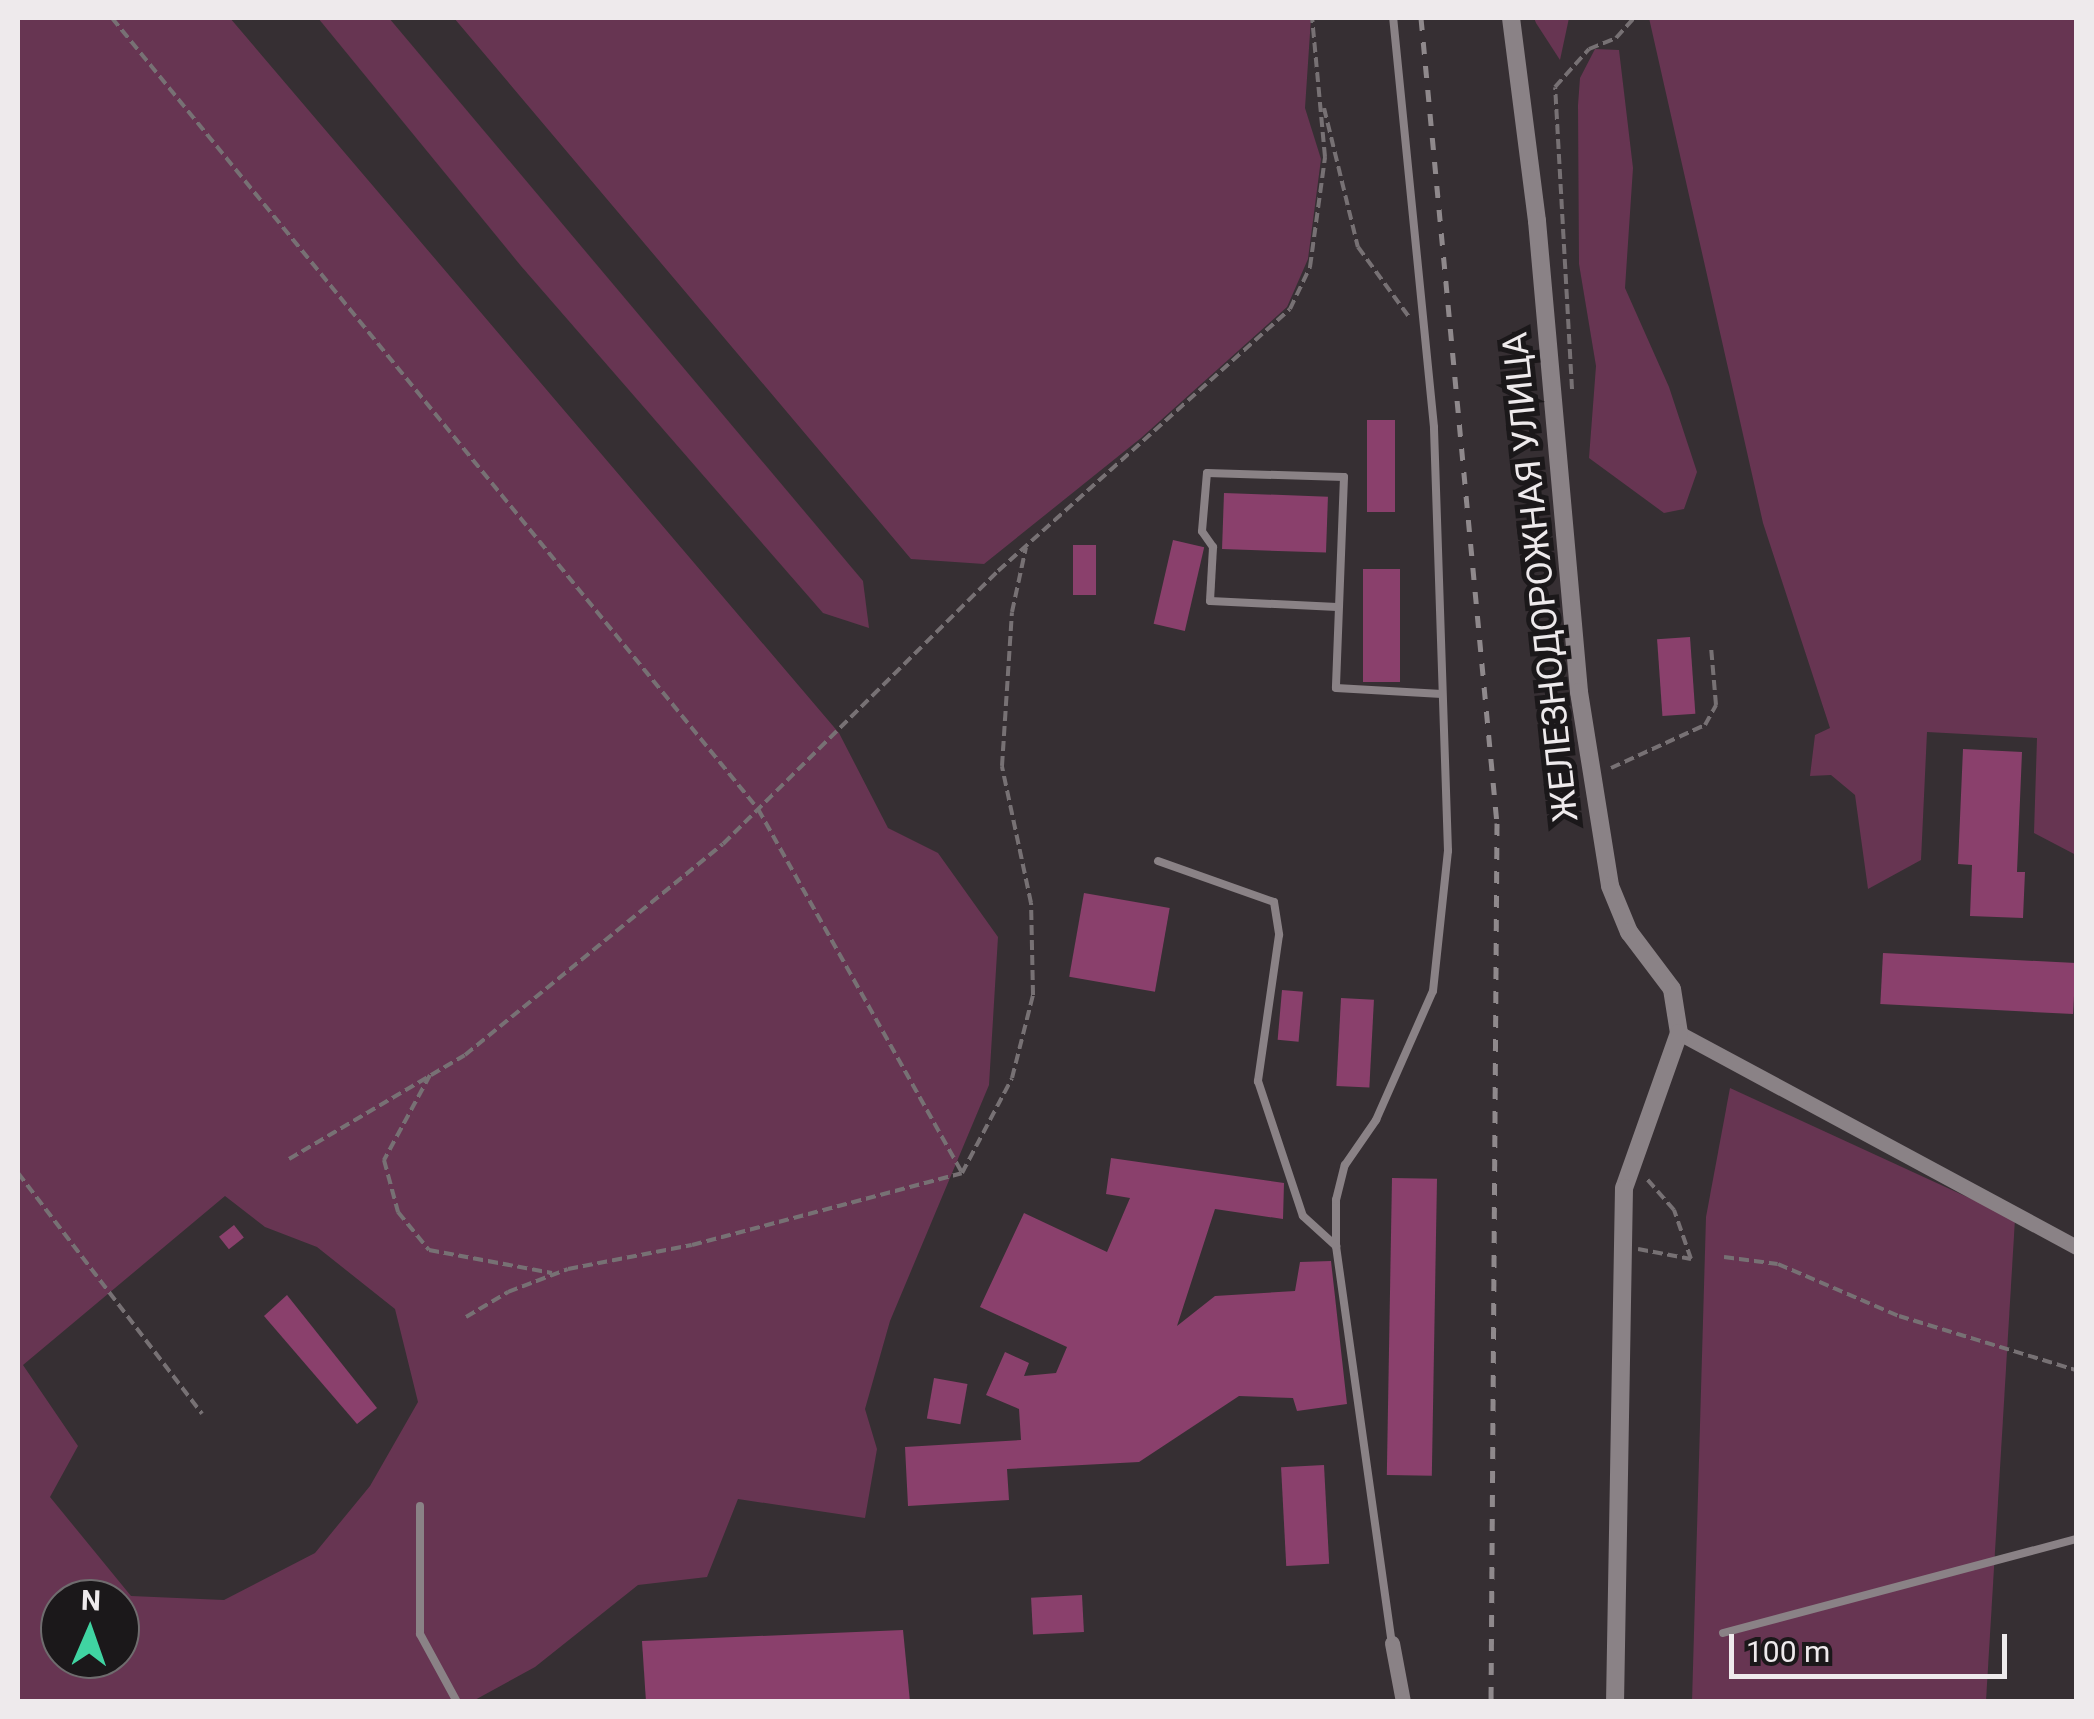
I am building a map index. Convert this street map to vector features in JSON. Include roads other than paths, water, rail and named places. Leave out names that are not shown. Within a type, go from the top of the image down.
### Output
[{"type":"street","name":"ЖЕЛЕЗНОДОРОЖНАЯ УЛИЦА","points":[[1511,18],[1538,221],[1579,692],[1610,886],[1629,932],[1672,989],[1679,1033]]},
{"type":"street","points":[[1615,1702],[1620,1245],[1632,1154],[1679,1033],[2076,1247]]},
{"type":"street","points":[[1392,1643],[1403,1702]]},
{"type":"lane","points":[[1392,1643],[1336,1246],[1336,1200],[1345,1165],[1376,1120],[1433,991],[1448,851],[1435,444],[1393,18]]},
{"type":"lane","points":[[1338,606],[1210,600],[1212,547],[1202,531],[1206,473],[1344,477],[1336,688],[1442,694]]},
{"type":"lane","points":[[1158,861],[1274,902],[1279,935],[1258,1082],[1303,1216],[1336,1246]]},
{"type":"lane","points":[[420,1506],[420,1634],[456,1702]]},
{"type":"lane","points":[[1723,1633],[2076,1539]]},
{"type":"railway","points":[[1421,18],[1497,823],[1491,1702]]}]
